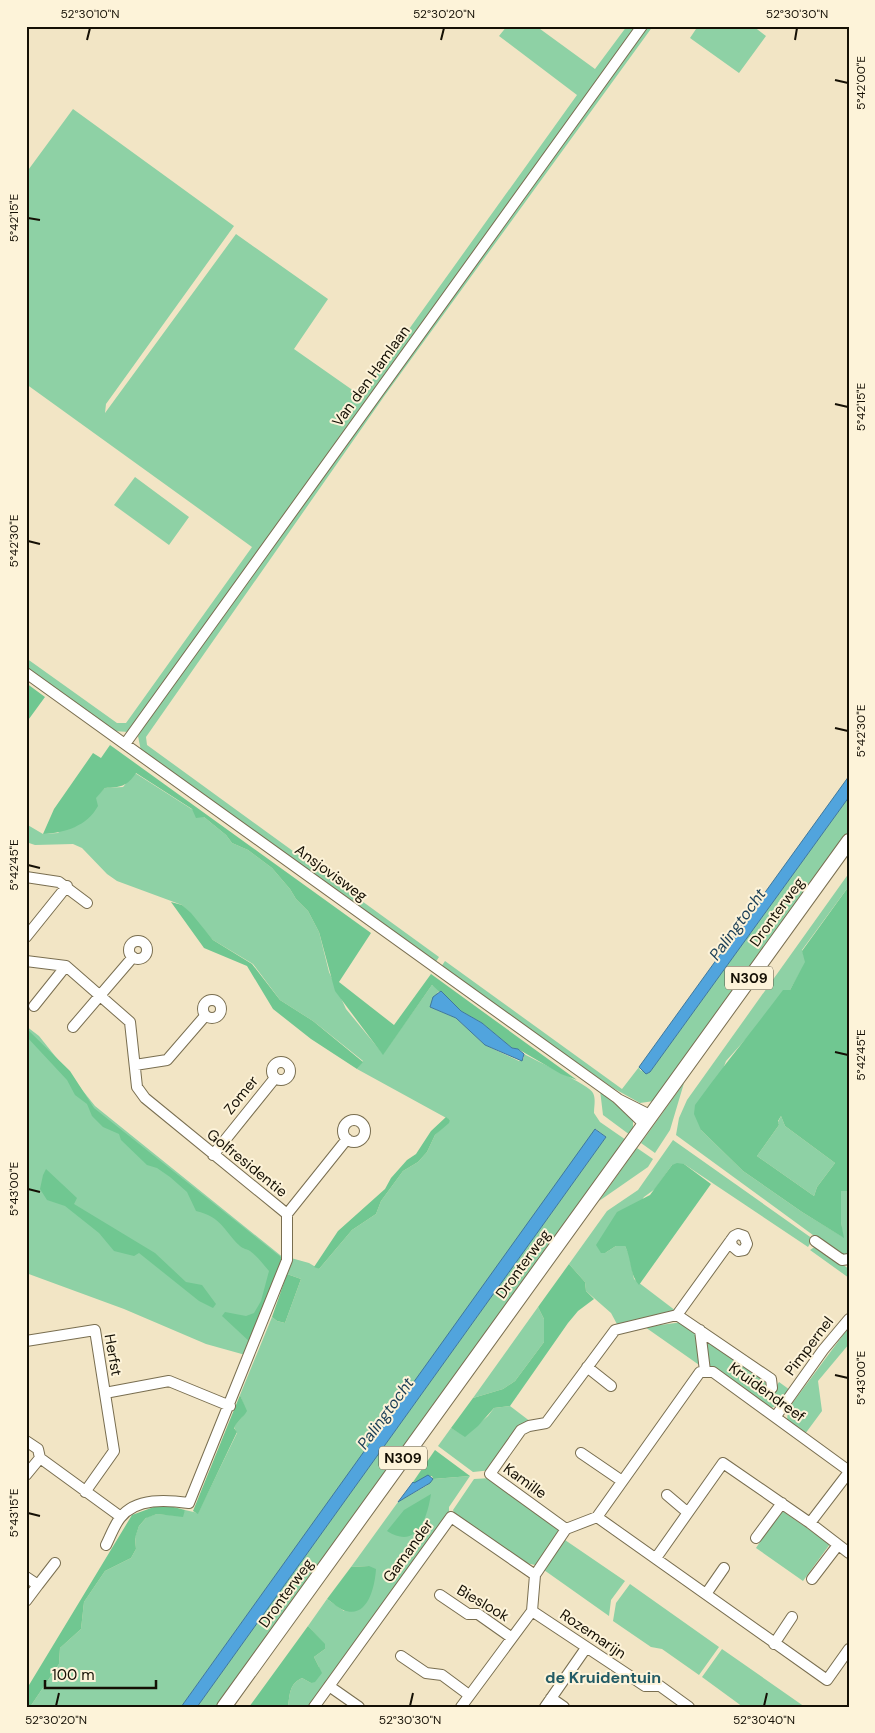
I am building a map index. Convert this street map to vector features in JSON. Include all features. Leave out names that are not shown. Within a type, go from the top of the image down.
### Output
[{"type":"main road","name":"Dronterweg","points":[[224,1707],[849,841]]},
{"type":"street","name":"Van den Hamlaan","points":[[125,744],[642,26]]},
{"type":"street","name":"Ansjovisweg","points":[[26,673],[647,1120]]},
{"type":"street","points":[[26,877],[59,882],[67,886],[87,903]]},
{"type":"street","points":[[26,937],[67,886]]},
{"type":"street","points":[[73,1027],[99,994],[133,957]]},
{"type":"street","points":[[26,962],[66,966]]},
{"type":"street","points":[[34,1006],[66,966]]},
{"type":"street","name":"Golfresidentie","points":[[66,966],[130,1022],[137,1087],[145,1098],[287,1214],[288,1260],[190,1504],[167,1500],[148,1502],[129,1510],[121,1517]]},
{"type":"street","points":[[135,1065],[167,1060],[205,1016]]},
{"type":"street","name":"Zomer","points":[[213,1155],[275,1078]]},
{"type":"street","points":[[287,1214],[347,1139]]},
{"type":"street","points":[[731,1240],[677,1315],[772,1379],[772,1388]]},
{"type":"street","points":[[815,1241],[842,1260],[849,1259]]},
{"type":"street","name":"Kamille","points":[[566,1530],[490,1474],[521,1430],[529,1426],[546,1423],[615,1330],[677,1315]]},
{"type":"street","name":"Pimpernel","points":[[776,1416],[823,1350],[849,1319]]},
{"type":"street","name":"Herfst","points":[[26,1341],[95,1330],[114,1451],[85,1492]]},
{"type":"street","points":[[700,1330],[705,1370]]},
{"type":"street","points":[[587,1367],[611,1386]]},
{"type":"street","name":"Kruidendreef","points":[[597,1517],[693,1380],[700,1372],[705,1370],[713,1372],[776,1416],[849,1471]]},
{"type":"street","name":"Herfst","points":[[105,1393],[169,1381],[230,1406]]},
{"type":"street","points":[[26,1441],[38,1449],[26,1476]]},
{"type":"street","points":[[581,1453],[622,1481]]},
{"type":"street","points":[[33,1460],[121,1517],[106,1545]]},
{"type":"street","points":[[656,1558],[723,1463],[782,1503],[849,1553]]},
{"type":"street","points":[[810,1523],[849,1471]]},
{"type":"street","points":[[667,1495],[687,1512]]},
{"type":"street","points":[[756,1538],[782,1503]]},
{"type":"street","name":"Gamander","points":[[314,1707],[451,1517],[535,1575]]},
{"type":"street","points":[[461,1707],[532,1611],[535,1575],[566,1530],[597,1517],[827,1680],[849,1649]]},
{"type":"street","points":[[812,1579],[838,1545]]},
{"type":"street","points":[[26,1601],[55,1563]]},
{"type":"street","points":[[706,1594],[724,1568]]},
{"type":"street","points":[[26,1577],[38,1585]]},
{"type":"street","name":"Bieslook","points":[[440,1595],[468,1614],[478,1614],[512,1638]]},
{"type":"street","name":"Rozemarijn","points":[[532,1611],[644,1686],[660,1686],[689,1707]]},
{"type":"street","points":[[774,1644],[792,1617]]},
{"type":"street","points":[[564,1707],[548,1702],[586,1648]]},
{"type":"street","points":[[401,1656],[426,1673],[442,1675],[469,1695]]},
{"type":"street","points":[[329,1686],[359,1707]]},
{"type":"green space","points":[[507,26],[536,26],[595,69],[627,26],[638,26],[129,732],[113,731],[26,668],[26,658],[117,723],[126,723],[252,547],[26,384],[26,173],[73,109],[234,226],[106,404],[105,413],[236,234],[328,299],[294,349],[361,396],[577,95],[499,36]]},
{"type":"green space","points":[[645,26],[653,26],[385,395],[146,737],[147,745],[439,957],[435,963],[141,751],[138,736],[141,729]]},
{"type":"green space","points":[[698,26],[753,26],[766,36],[739,73],[690,38]]},
{"type":"green space","points":[[135,477],[189,517],[169,545],[114,505]]},
{"type":"green space","points":[[26,683],[45,697],[26,723]]},
{"type":"green space","points":[[110,745],[371,933],[339,982],[394,1025],[431,974],[577,1080],[561,1074],[518,1049],[512,1048],[482,1023],[461,1011],[432,985],[383,1055],[335,991],[319,932],[308,911],[272,868],[248,850],[232,843],[226,835],[204,817],[196,818],[192,809],[136,773],[126,784],[105,788],[96,798],[98,806],[88,819],[82,823],[67,830],[43,834],[54,809],[93,753],[101,758]]},
{"type":"green space","points":[[135,773],[204,817],[226,835],[232,843],[248,850],[272,868],[308,911],[319,932],[329,972],[346,1009],[383,1054],[432,985],[441,991],[438,992],[430,1007],[456,1018],[485,1045],[519,1061],[524,1058],[524,1054],[590,1089],[595,1100],[594,1113],[600,1122],[626,1140],[218,1707],[197,1707],[606,1137],[596,1129],[181,1707],[30,1707],[59,1664],[60,1648],[81,1629],[84,1602],[105,1571],[131,1558],[136,1549],[135,1537],[139,1526],[147,1517],[157,1514],[182,1516],[185,1510],[198,1513],[237,1433],[234,1427],[246,1411],[240,1395],[272,1317],[277,1321],[285,1323],[301,1279],[287,1274],[291,1258],[309,1263],[319,1269],[352,1230],[376,1214],[381,1201],[403,1171],[418,1162],[427,1152],[435,1135],[450,1120],[357,1069],[363,1061],[313,1021],[280,1000],[253,964],[213,940],[182,905],[117,881],[107,874],[82,848],[73,844],[35,845],[26,842],[26,824],[43,834],[58,833],[105,788],[123,787]]},
{"type":"green space","points":[[849,797],[849,832],[654,1101],[640,1103],[613,1088],[441,967],[445,961],[622,1089],[639,1067],[640,1070],[650,1072]]},
{"type":"green space","points":[[849,873],[849,886],[802,950],[806,962],[790,990],[726,1061],[701,1130],[743,1171],[802,1212],[843,1237],[841,1190],[849,1191],[849,1256],[843,1257],[676,1135],[679,1118],[687,1100]]},
{"type":"green space","points":[[849,886],[849,1191],[841,1191],[841,1222],[844,1238],[802,1212],[743,1171],[701,1130],[694,1114],[695,1105],[716,1076],[783,990],[790,990],[805,962],[802,951]],"holes":[[[781,1116],[785,1126],[835,1163],[817,1187],[814,1196],[757,1156],[779,1125],[778,1121]]]},
{"type":"green space","points":[[171,902],[182,905],[191,913],[213,940],[252,964],[280,1000],[313,1021],[363,1062],[357,1069],[311,1039],[273,1009],[247,966],[204,948]]},
{"type":"green space","points":[[26,1026],[39,1036],[95,1106],[285,1259],[249,1356],[206,1344],[124,1309],[26,1273]]},
{"type":"green space","points":[[26,1028],[70,1071],[94,1108],[282,1258],[251,1343],[222,1316],[225,1312],[246,1316],[254,1313],[261,1301],[269,1271],[253,1253],[242,1248],[217,1221],[196,1211],[187,1192],[170,1177],[157,1168],[147,1165],[121,1140],[119,1134],[103,1127],[92,1116],[87,1104],[75,1095],[67,1080],[26,1036]]},
{"type":"green space","points":[[684,1083],[670,1130],[655,1153],[641,1143]]},
{"type":"green space","points":[[600,1090],[633,1120],[633,1131],[630,1135],[603,1115]]},
{"type":"green space","points":[[781,1116],[785,1126],[835,1163],[817,1187],[814,1196],[757,1156],[779,1125],[778,1122]]},
{"type":"green space","points":[[446,1117],[450,1120],[449,1123],[435,1135],[427,1152],[418,1162],[403,1171],[381,1201],[376,1214],[352,1230],[319,1269],[314,1267],[338,1231],[385,1189],[391,1178],[407,1160],[416,1154],[431,1131]]},
{"type":"green space","points":[[673,1140],[813,1239],[808,1247],[684,1164],[672,1165],[655,1189],[644,1197],[605,1253],[616,1246],[625,1246],[629,1254],[634,1279],[676,1311],[618,1326],[611,1313],[586,1291],[585,1282],[569,1264],[607,1211],[638,1190]]},
{"type":"green space","points":[[637,1148],[653,1159],[648,1167],[599,1201]]},
{"type":"green space","points":[[677,1163],[684,1164],[711,1184],[639,1285],[632,1271],[625,1246],[616,1246],[605,1253],[601,1253],[596,1245],[617,1212],[650,1195],[672,1165]]},
{"type":"green space","points":[[46,1169],[77,1198],[74,1204],[155,1253],[186,1282],[202,1285],[216,1304],[213,1308],[199,1301],[139,1253],[134,1256],[114,1251],[99,1233],[65,1206],[47,1200],[40,1189]]},
{"type":"green space","points":[[816,1246],[849,1269],[849,1278],[810,1250]]},
{"type":"green space","points":[[569,1264],[585,1282],[586,1291],[594,1299],[578,1311],[568,1323],[510,1406],[494,1408],[465,1437],[451,1428],[473,1398],[503,1389],[515,1381],[544,1342],[544,1319],[538,1307]]},
{"type":"green space","points":[[287,1274],[301,1279],[285,1323],[277,1321],[272,1317]]},
{"type":"green space","points":[[538,1307],[544,1319],[544,1342],[515,1381],[503,1389],[473,1398]]},
{"type":"green space","points":[[683,1322],[695,1330],[702,1367],[645,1327]]},
{"type":"green space","points":[[849,1327],[849,1344],[818,1381],[822,1411],[805,1434],[787,1421],[788,1409]]},
{"type":"green space","points":[[704,1337],[765,1378],[766,1386],[774,1390],[779,1382],[790,1390],[782,1402],[770,1409],[710,1367]]},
{"type":"green space","points":[[240,1395],[247,1411],[234,1428],[237,1432],[198,1514],[193,1511]]},
{"type":"green space","points":[[510,1406],[531,1422],[492,1470],[473,1472],[438,1446],[451,1428],[465,1436],[488,1416],[494,1408]]},
{"type":"green space","points":[[435,1450],[470,1476],[433,1479],[432,1476],[414,1484],[413,1482]]},
{"type":"green space","points":[[470,1476],[449,1507],[449,1513],[308,1707],[288,1707],[292,1686],[302,1678],[311,1683],[319,1667],[314,1657],[325,1649],[325,1645],[308,1626],[327,1599],[344,1611],[369,1566],[351,1567],[398,1502],[426,1486],[433,1479]]},
{"type":"green space","points":[[491,1478],[559,1527],[557,1537],[535,1565],[526,1563],[455,1515],[453,1510],[474,1479]]},
{"type":"green space","points":[[431,1494],[427,1513],[419,1529],[406,1537],[397,1536],[387,1531],[404,1510]]},
{"type":"green space","points":[[162,1504],[185,1510],[183,1517],[157,1514],[146,1518],[139,1526],[135,1538],[136,1549],[131,1558],[105,1571],[84,1602],[81,1629],[60,1648],[59,1664],[30,1707],[26,1707],[26,1690],[132,1515]]},
{"type":"green space","points":[[781,1510],[830,1544],[803,1581],[756,1548]]},
{"type":"green space","points":[[565,1540],[625,1581],[611,1600],[609,1616],[544,1570]]},
{"type":"green space","points":[[369,1566],[376,1569],[374,1584],[368,1600],[359,1610],[352,1612],[343,1610],[327,1599],[351,1567]]},
{"type":"green space","points":[[630,1584],[719,1647],[699,1675],[662,1649],[651,1647],[613,1621],[616,1603]]},
{"type":"green space","points":[[308,1626],[325,1644],[325,1649],[314,1657],[322,1673],[315,1682],[311,1683],[302,1678],[292,1686],[288,1707],[249,1707]]},
{"type":"green space","points":[[722,1649],[805,1707],[743,1707],[702,1677]]},
{"type":"water","points":[[849,776],[849,797],[650,1072],[646,1074],[639,1067]]},
{"type":"water","points":[[441,991],[461,1011],[482,1023],[512,1048],[518,1049],[524,1054],[522,1061],[485,1045],[456,1018],[430,1007],[433,997]]},
{"type":"water","points":[[595,1129],[606,1137],[197,1707],[181,1707]]},
{"type":"water","points":[[428,1475],[433,1479],[430,1483],[398,1502],[413,1482]]},
{"type":"district","name":"de Kruidentuin","points":[[603,1677]]},
{"type":"water label","name":"Palingtocht","points":[[737,924]]},
{"type":"water label","name":"Palingtocht","points":[[385,1413]]}]
